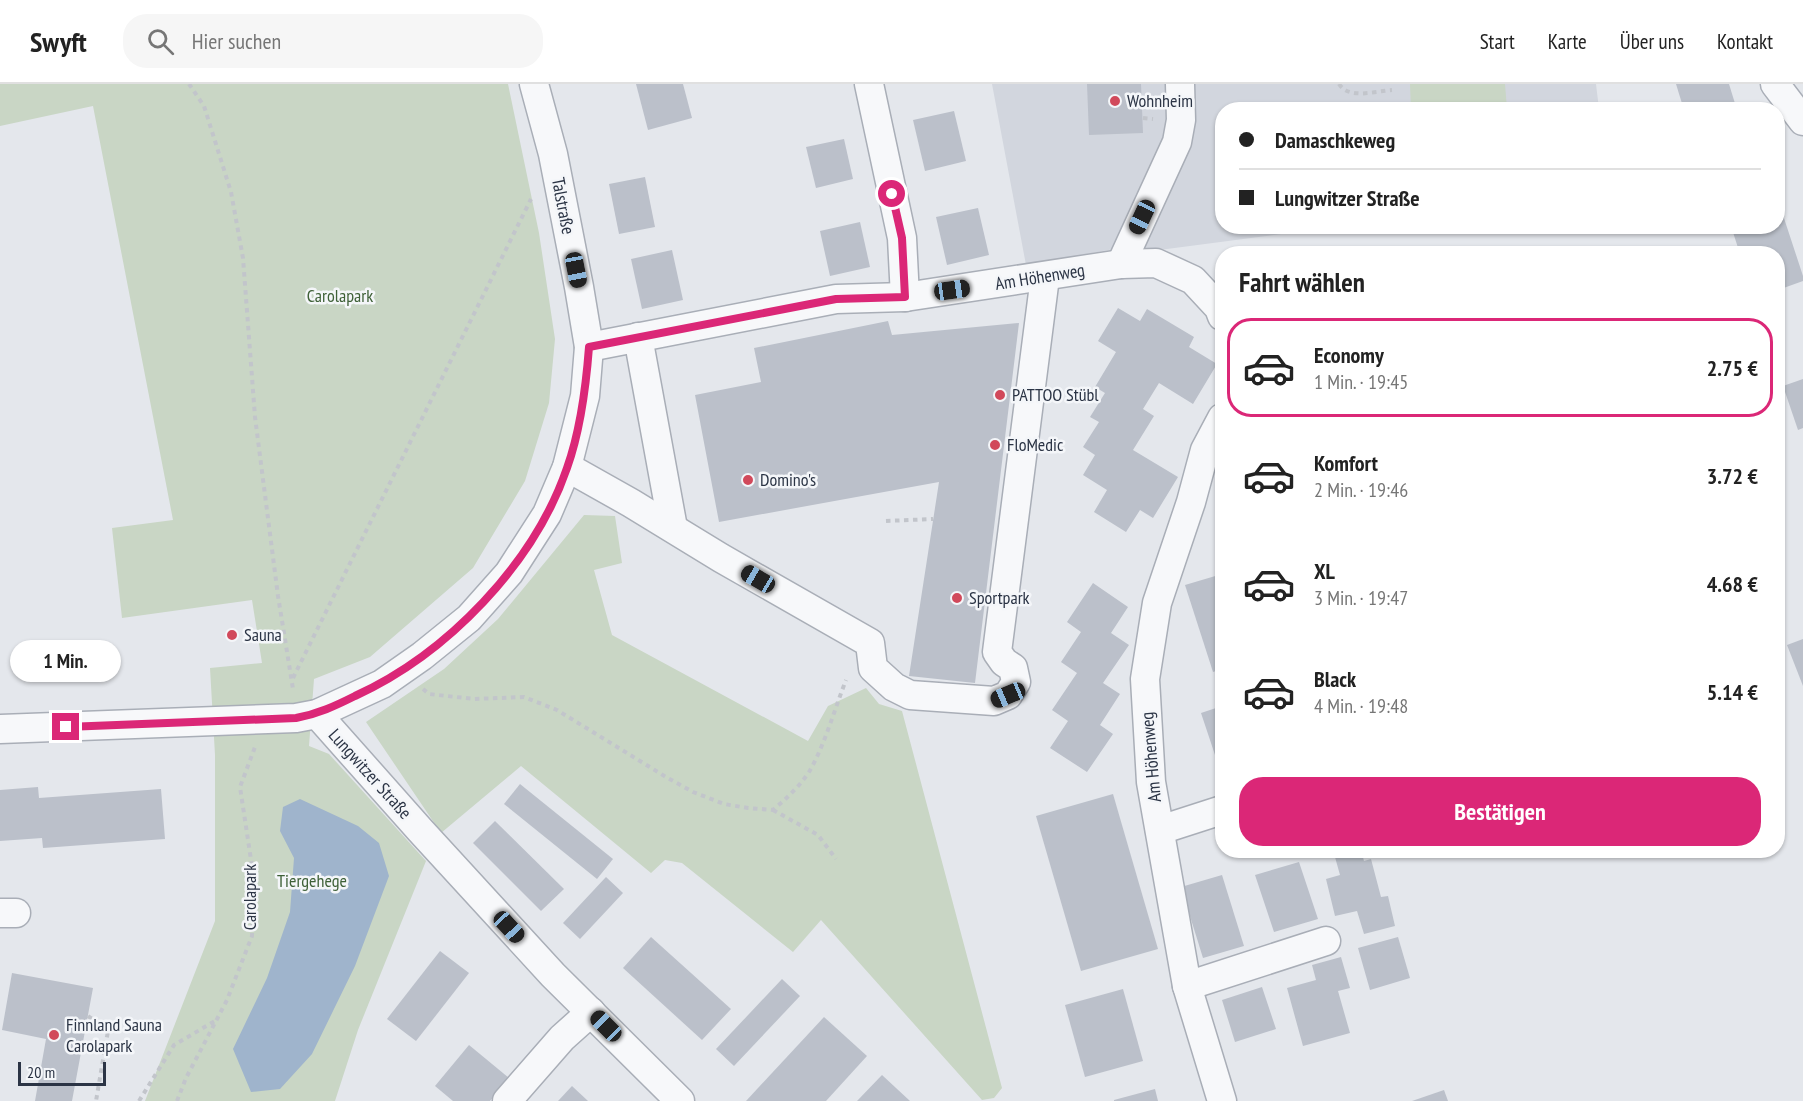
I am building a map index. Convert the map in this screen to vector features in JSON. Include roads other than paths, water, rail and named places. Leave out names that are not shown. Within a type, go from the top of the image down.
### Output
[{"type":"street","name":"Talstraße","points":[[306,716],[382,684],[469,618],[509,573],[547,514],[567,467],[585,396],[589,347],[553,154],[534,84]]},
{"type":"street","points":[[869,84],[902,238],[905,297]]},
{"type":"street","points":[[1121,264],[1177,142],[1181,120],[1180,84]]},
{"type":"street","points":[[1775,84],[1803,121]]},
{"type":"street","name":"Am Höhenweg","points":[[589,347],[836,299],[905,297],[1121,264],[1156,263],[1193,280],[1215,304]]},
{"type":"street","points":[[567,467],[870,644],[873,668],[894,687],[910,695],[994,701],[1008,695],[1016,682],[1013,668],[1004,662],[997,652],[1045,277]]},
{"type":"street","points":[[638,337],[673,528]]},
{"type":"street","name":"Am Höhenweg","points":[[1215,431],[1205,450],[1191,501],[1157,603],[1144,679],[1151,782],[1187,986],[1222,1101]]},
{"type":"street","points":[[0,729],[306,716]]},
{"type":"street","name":"Lungwitzer Straße","points":[[306,716],[553,975],[680,1101]]},
{"type":"street","points":[[1160,830],[1215,812]]},
{"type":"street","points":[[1187,986],[1326,940]]},
{"type":"street","points":[[507,1101],[562,1038],[591,1012]]},
{"type":"water","points":[[300,799],[358,826],[379,843],[389,876],[355,966],[312,1054],[280,1089],[251,1092],[233,1049],[267,978],[290,912],[294,858],[280,831],[283,807]]},
{"type":"place","name":"Wohnheim","points":[[1115,101]]},
{"type":"place","name":"PATTOO Stübl","points":[[1000,395]]},
{"type":"place","name":"FloMedic","points":[[995,445]]},
{"type":"place","name":"Domino's","points":[[748,480]]},
{"type":"place","name":"Sportpark","points":[[957,598]]},
{"type":"place","name":"Sauna","points":[[232,635]]},
{"type":"place","name":"Finnland Sauna Carolapark","points":[[54,1035]]},
{"type":"park label","name":"Carolapark","points":[[340,296]]},
{"type":"park label","name":"Tiergehege","points":[[312,881]]}]
